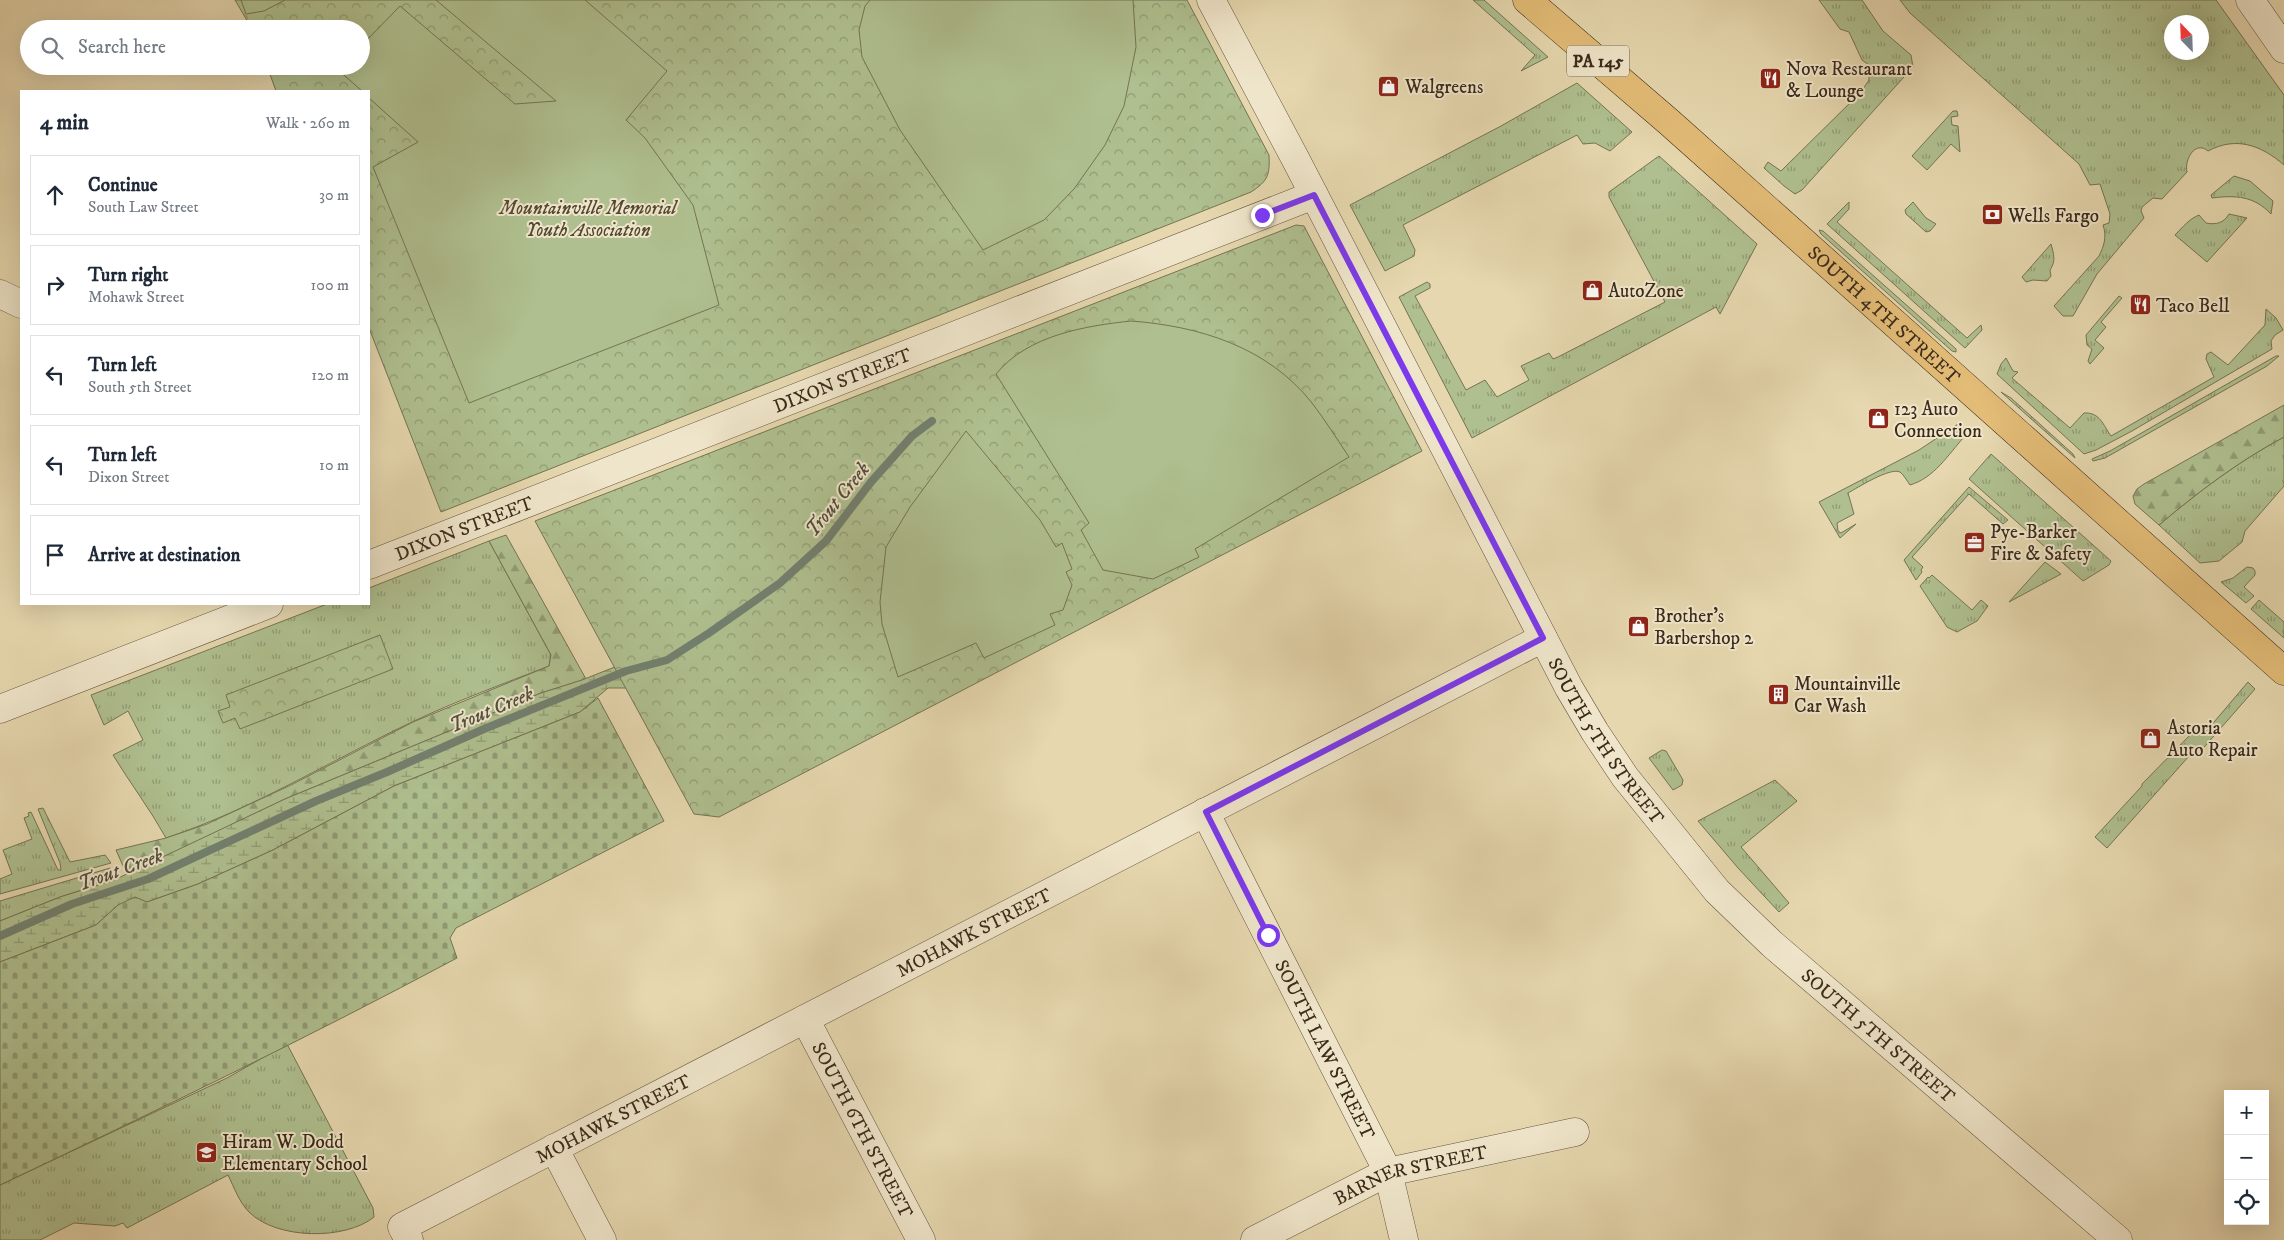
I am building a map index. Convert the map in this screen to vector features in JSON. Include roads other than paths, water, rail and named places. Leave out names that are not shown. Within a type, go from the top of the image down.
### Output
[{"type":"main road","name":"SOUTH 4TH STREET","points":[[1527,0],[1669,122],[2284,671]]},
{"type":"street","name":"SOUTH 5TH STREET","points":[[1211,0],[1569,688],[1612,758],[1658,821],[1717,891],[1779,950],[2118,1240]]},
{"type":"street","points":[[2250,0],[2284,49]]},
{"type":"street","name":"DIXON STREET","points":[[370,565],[1314,195]]},
{"type":"street","points":[[0,294],[20,304]]},
{"type":"street","points":[[0,709],[261,605]]},
{"type":"street","name":"MOHAWK STREET","points":[[406,1233],[554,1148],[1543,638]]},
{"type":"street","name":"SOUTH LAW STREET","points":[[1206,812],[1388,1172],[1404,1240]]},
{"type":"street","name":"SOUTH 6TH STREET","points":[[806,1019],[921,1240]]},
{"type":"street","name":"BARNER STREET","points":[[1255,1240],[1388,1172],[1575,1132]]},
{"type":"street","points":[[554,1148],[602,1240]]},
{"type":"waterway","name":"Trout Creek","points":[[0,936],[72,904],[148,879],[316,801],[484,729],[626,671],[667,660],[780,583],[826,541],[871,482],[912,436],[932,421]]},
{"type":"place","name":"Nova Restaurant & Lounge","points":[[1770,79]]},
{"type":"place","name":"Walgreens","points":[[1389,86]]},
{"type":"place","name":"Wells Fargo","points":[[1992,215]]},
{"type":"place","name":"AutoZone","points":[[1592,290]]},
{"type":"place","name":"Taco Bell","points":[[2140,305]]},
{"type":"place","name":"123 Auto Connection","points":[[1878,419]]},
{"type":"place","name":"Pye-Barker Fire & Safety","points":[[1974,542]]},
{"type":"place","name":"Brother's Barbershop 2","points":[[1638,626]]},
{"type":"place","name":"Mountainville Car Wash","points":[[1778,694]]},
{"type":"place","name":"Astoria Auto Repair","points":[[2151,738]]},
{"type":"place","name":"Hiram W. Dodd Elementary School","points":[[206,1152]]},
{"type":"park label","name":"Mountainville Memorial Youth Association","points":[[588,218]]}]
